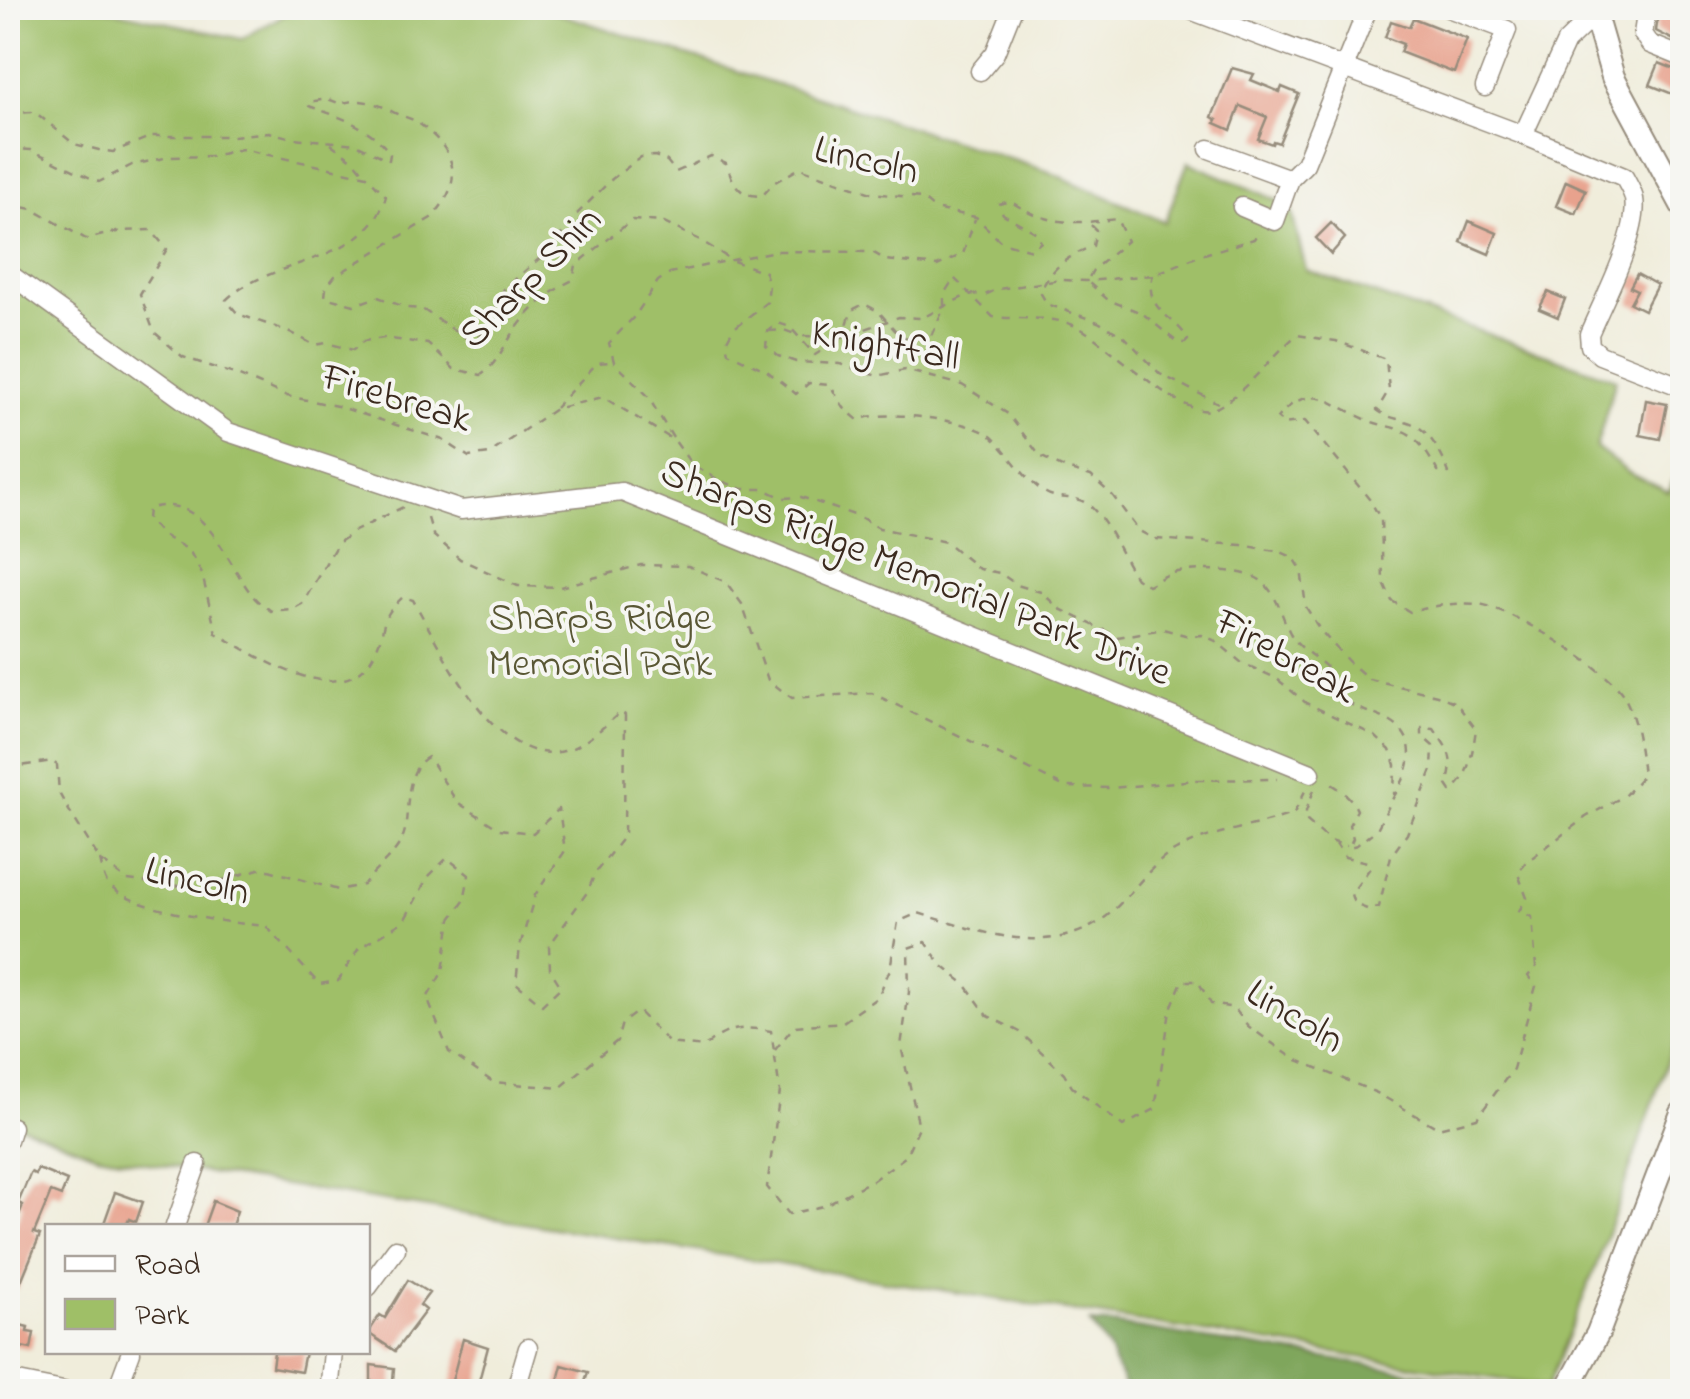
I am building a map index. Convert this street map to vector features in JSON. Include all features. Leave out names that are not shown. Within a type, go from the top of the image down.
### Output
[{"type":"main road","points":[[1593,12],[1629,110],[1682,205]]},
{"type":"main road","points":[[1566,1392],[1598,1333],[1682,1113]]},
{"type":"street","points":[[980,70],[995,53],[1013,8]]},
{"type":"street","points":[[1185,8],[1624,177],[1634,200],[1633,217],[1624,252],[1589,334],[1590,346],[1600,355],[1682,387]]},
{"type":"street","points":[[1242,207],[1275,221],[1290,179],[1305,164],[1368,8]]},
{"type":"street","points":[[1448,8],[1506,30],[1485,87]]},
{"type":"street","points":[[1648,8],[1643,34],[1650,44],[1682,57]]},
{"type":"street","points":[[1523,135],[1566,42],[1593,12]]},
{"type":"street","points":[[1209,149],[1290,179]]},
{"type":"street","name":"Sharps Ridge Memorial Park Drive","points":[[8,272],[228,432],[461,510],[622,492],[1311,774]]},
{"type":"street","points":[[176,1224],[197,1164]]},
{"type":"street","points":[[370,1283],[396,1249]]},
{"type":"street","points":[[514,1392],[528,1348]]},
{"type":"street","points":[[116,1392],[130,1354]]},
{"type":"street","points":[[329,1392],[334,1354]]},
{"type":"street","points":[[8,1380],[68,1392]]},
{"type":"path","name":"Lincoln","points":[[8,113],[35,112],[74,144],[114,152],[152,136],[269,132],[356,144],[389,160],[386,147],[355,123],[309,106],[309,102],[328,99],[341,104],[352,99],[385,105],[410,118],[451,156],[454,181],[442,206],[431,218],[336,276],[326,288],[326,297],[354,305],[378,297],[406,308],[422,308],[466,338],[476,339],[485,331],[504,289],[540,261],[571,220],[612,179],[641,157],[655,156],[676,172],[712,156],[726,163],[735,188],[747,196],[762,196],[775,182],[800,168],[870,193],[921,198],[934,209],[976,218],[1001,242],[1032,250],[1041,242],[1035,232],[1003,214],[999,204],[1010,201],[1030,214],[1065,224],[1117,218],[1127,242],[1092,270],[1087,282]]},
{"type":"path","points":[[328,141],[356,161],[367,176]]},
{"type":"path","points":[[8,148],[31,150],[100,182],[132,164],[241,149],[367,176]]},
{"type":"path","name":"Sharp Shin","points":[[367,176],[386,196],[381,212],[370,225],[338,248],[254,279],[226,300],[238,314],[314,345],[327,343],[353,350],[364,341],[384,338],[428,344],[454,369],[480,375],[491,368],[517,326],[557,287],[574,280],[576,266],[622,225],[632,220],[662,222],[733,262],[766,272],[767,302],[733,330],[726,342],[728,352],[766,371],[796,394],[810,383],[830,386],[844,408],[858,420],[870,414],[938,418],[967,424],[990,435],[1047,494],[1076,498],[1090,506],[1136,578],[1148,585],[1169,574],[1196,570],[1242,573],[1260,580],[1278,602],[1290,634],[1314,661],[1329,670],[1338,694],[1396,725],[1409,745],[1404,782],[1394,796]]},
{"type":"path","name":"Firebreak","points":[[8,204],[32,209],[86,239],[151,230],[167,248],[140,294],[154,332],[182,357],[237,374],[288,396],[338,406],[444,440],[469,457],[488,454],[554,409],[604,397],[675,441],[692,465],[742,489],[764,490],[783,498],[801,497],[860,516],[880,528],[946,542],[979,569],[1000,573],[1017,586],[1041,592],[1060,609],[1104,633],[1118,637],[1164,629],[1216,642],[1242,662],[1276,678],[1306,703],[1375,736],[1390,750],[1395,764],[1394,796]]},
{"type":"path","points":[[800,336],[843,337],[899,317],[922,318],[970,294],[984,295],[998,289],[1061,280],[1087,282],[1153,275],[1254,238],[1258,226],[1242,207]]},
{"type":"path","points":[[675,441],[648,395],[614,362],[609,343],[658,281],[670,273],[774,252],[804,250],[872,252],[886,260],[937,266],[963,254],[976,218]]},
{"type":"path","points":[[1088,222],[1096,230],[1092,246],[1068,256],[1044,283],[1040,292],[1047,304],[1125,336],[1160,374],[1219,404]]},
{"type":"path","points":[[1087,282],[1108,300],[1142,313],[1177,342],[1186,343],[1184,332],[1170,322],[1152,298],[1149,288],[1153,275]]},
{"type":"path","name":"Knightfall","points":[[1219,404],[1211,410],[1195,408],[1160,392],[1142,372],[1080,328],[1047,319],[993,316],[954,278],[944,294],[944,308],[929,340],[901,337],[878,311],[864,304],[852,310],[843,337],[815,355],[790,326],[778,323],[768,331],[766,346],[778,356],[796,362],[840,364],[877,376],[906,370],[934,376],[990,400],[1008,414],[1040,456],[1091,476],[1113,496],[1139,531],[1155,539],[1242,545],[1294,558],[1302,569],[1306,607],[1320,630],[1369,680],[1437,694],[1456,703],[1476,729],[1466,770],[1455,791],[1448,789],[1454,766],[1450,755],[1434,729],[1422,728],[1422,736],[1433,746],[1432,770],[1406,834],[1392,856],[1378,907],[1367,909],[1354,904],[1351,894],[1370,868],[1368,862],[1345,857],[1336,844]]},
{"type":"path","name":"Lincoln","points":[[100,860],[106,882],[136,904],[230,924],[266,926],[320,984],[338,981],[359,948],[404,921],[428,877],[446,858],[470,875],[464,901],[452,920],[443,971],[427,998],[449,1052],[493,1082],[560,1088],[617,1041],[622,1022],[638,1012],[668,1043],[704,1046],[720,1034],[743,1027],[771,1032],[780,1091],[767,1186],[789,1214],[823,1206],[873,1180],[904,1157],[912,1142],[919,1127],[902,1046],[910,992],[908,948],[926,942],[941,965],[965,984],[988,1016],[1020,1032],[1064,1073],[1072,1088],[1123,1126],[1155,1109],[1170,1011],[1182,980],[1198,981],[1212,1004],[1234,1008],[1248,1026],[1293,1058],[1377,1093],[1438,1128],[1477,1118],[1513,1069],[1536,986],[1528,976],[1536,967],[1532,918],[1519,910],[1527,898],[1518,874],[1525,863],[1586,817],[1624,796],[1644,775],[1638,735],[1625,696],[1553,638],[1484,605],[1444,603],[1410,612],[1392,601],[1384,580],[1382,520],[1370,500],[1306,421],[1284,424],[1276,418],[1287,406],[1306,396],[1335,400],[1366,420],[1408,432],[1438,472],[1449,473],[1443,456],[1418,426],[1387,418],[1377,410],[1389,390],[1386,360],[1336,341],[1297,335],[1249,383],[1219,404]]},
{"type":"path","points":[[554,409],[597,363],[614,362]]},
{"type":"path","points":[[8,768],[52,762],[57,766],[59,793],[100,860],[127,880],[197,888],[262,868],[338,890],[363,885],[380,862],[395,854],[404,834],[412,778],[421,760],[428,758],[457,802],[499,828],[533,833],[559,809],[564,851],[535,894],[520,946],[516,983],[542,1004],[561,987],[550,969],[549,946],[588,890],[595,872],[624,836],[625,715],[621,712],[569,750],[535,750],[512,741],[476,705],[456,678],[413,600],[403,597],[386,612],[375,652],[362,670],[345,680],[320,682],[299,676],[216,634],[202,574],[189,550],[162,534],[148,519],[148,510],[164,504],[183,508],[228,553],[253,597],[271,611],[292,610],[302,604],[337,544],[422,498],[432,535],[460,559],[518,586],[560,587],[641,564],[688,566],[726,582],[742,604],[768,680],[792,698],[872,693],[1065,788],[1280,778]]},
{"type":"path","points":[[1311,774],[1343,791],[1358,810],[1349,824],[1349,846]]},
{"type":"path","points":[[1311,774],[1315,792],[1306,811],[1307,822],[1336,844],[1349,846],[1368,838],[1394,796]]},
{"type":"path","points":[[773,1052],[794,1026],[844,1022],[878,997],[890,969],[898,922],[918,914],[1003,936],[1052,940],[1079,932],[1104,918],[1173,851],[1294,814],[1302,803],[1311,774]]},
{"type":"green space","name":"Sharp's Ridge Memorial Park","points":[[8,8],[101,8],[242,39],[296,8],[541,8],[1047,171],[1165,222],[1188,162],[1290,206],[1306,270],[1616,379],[1596,448],[1629,473],[1669,492],[1682,457],[1682,1018],[1600,1256],[1547,1387],[97,1155],[8,1121]]},
{"type":"green space","points":[[1090,1323],[1532,1391],[1127,1391],[1107,1347]]},
{"type":"building","points":[[1659,8],[1682,8],[1682,44],[1656,31]]},
{"type":"building","points":[[1413,18],[1467,39],[1454,73],[1400,52],[1403,44],[1385,37],[1391,21],[1409,27]]},
{"type":"building","points":[[1659,63],[1682,72],[1680,97],[1650,85]]},
{"type":"building","points":[[1232,68],[1254,74],[1251,80],[1280,92],[1282,87],[1299,94],[1279,143],[1258,139],[1267,117],[1240,106],[1231,130],[1215,123],[1217,120],[1212,117]]},
{"type":"building","points":[[1566,181],[1586,190],[1576,214],[1556,206]]},
{"type":"building","points":[[1469,221],[1497,233],[1489,254],[1461,242]]},
{"type":"building","points":[[1331,223],[1345,238],[1331,254],[1316,238]]},
{"type":"building","points":[[1637,274],[1657,285],[1644,310],[1630,303],[1637,290],[1630,287]]},
{"type":"building","points":[[1548,292],[1565,299],[1558,317],[1539,309]]},
{"type":"building","points":[[1646,400],[1667,404],[1660,439],[1640,435]]},
{"type":"building","points":[[38,1169],[67,1181],[61,1196],[51,1192],[34,1233],[40,1235],[17,1291],[8,1287],[8,1242],[23,1205],[18,1203],[31,1172],[35,1174]]},
{"type":"building","points":[[115,1192],[143,1202],[136,1222],[129,1219],[127,1224],[104,1224]]},
{"type":"building","points":[[213,1201],[237,1211],[233,1224],[205,1224]]},
{"type":"building","points":[[408,1280],[429,1293],[420,1305],[426,1310],[395,1351],[370,1334],[380,1315],[385,1318]]},
{"type":"building","points":[[8,1322],[28,1327],[27,1332],[34,1333],[31,1349],[12,1345],[14,1341],[8,1340]]},
{"type":"building","points":[[463,1339],[488,1347],[476,1392],[449,1392]]},
{"type":"building","points":[[274,1354],[305,1354],[301,1372],[272,1367]]},
{"type":"building","points":[[371,1365],[394,1368],[392,1392],[371,1392]]},
{"type":"building","points":[[562,1365],[588,1372],[582,1392],[555,1392]]}]
